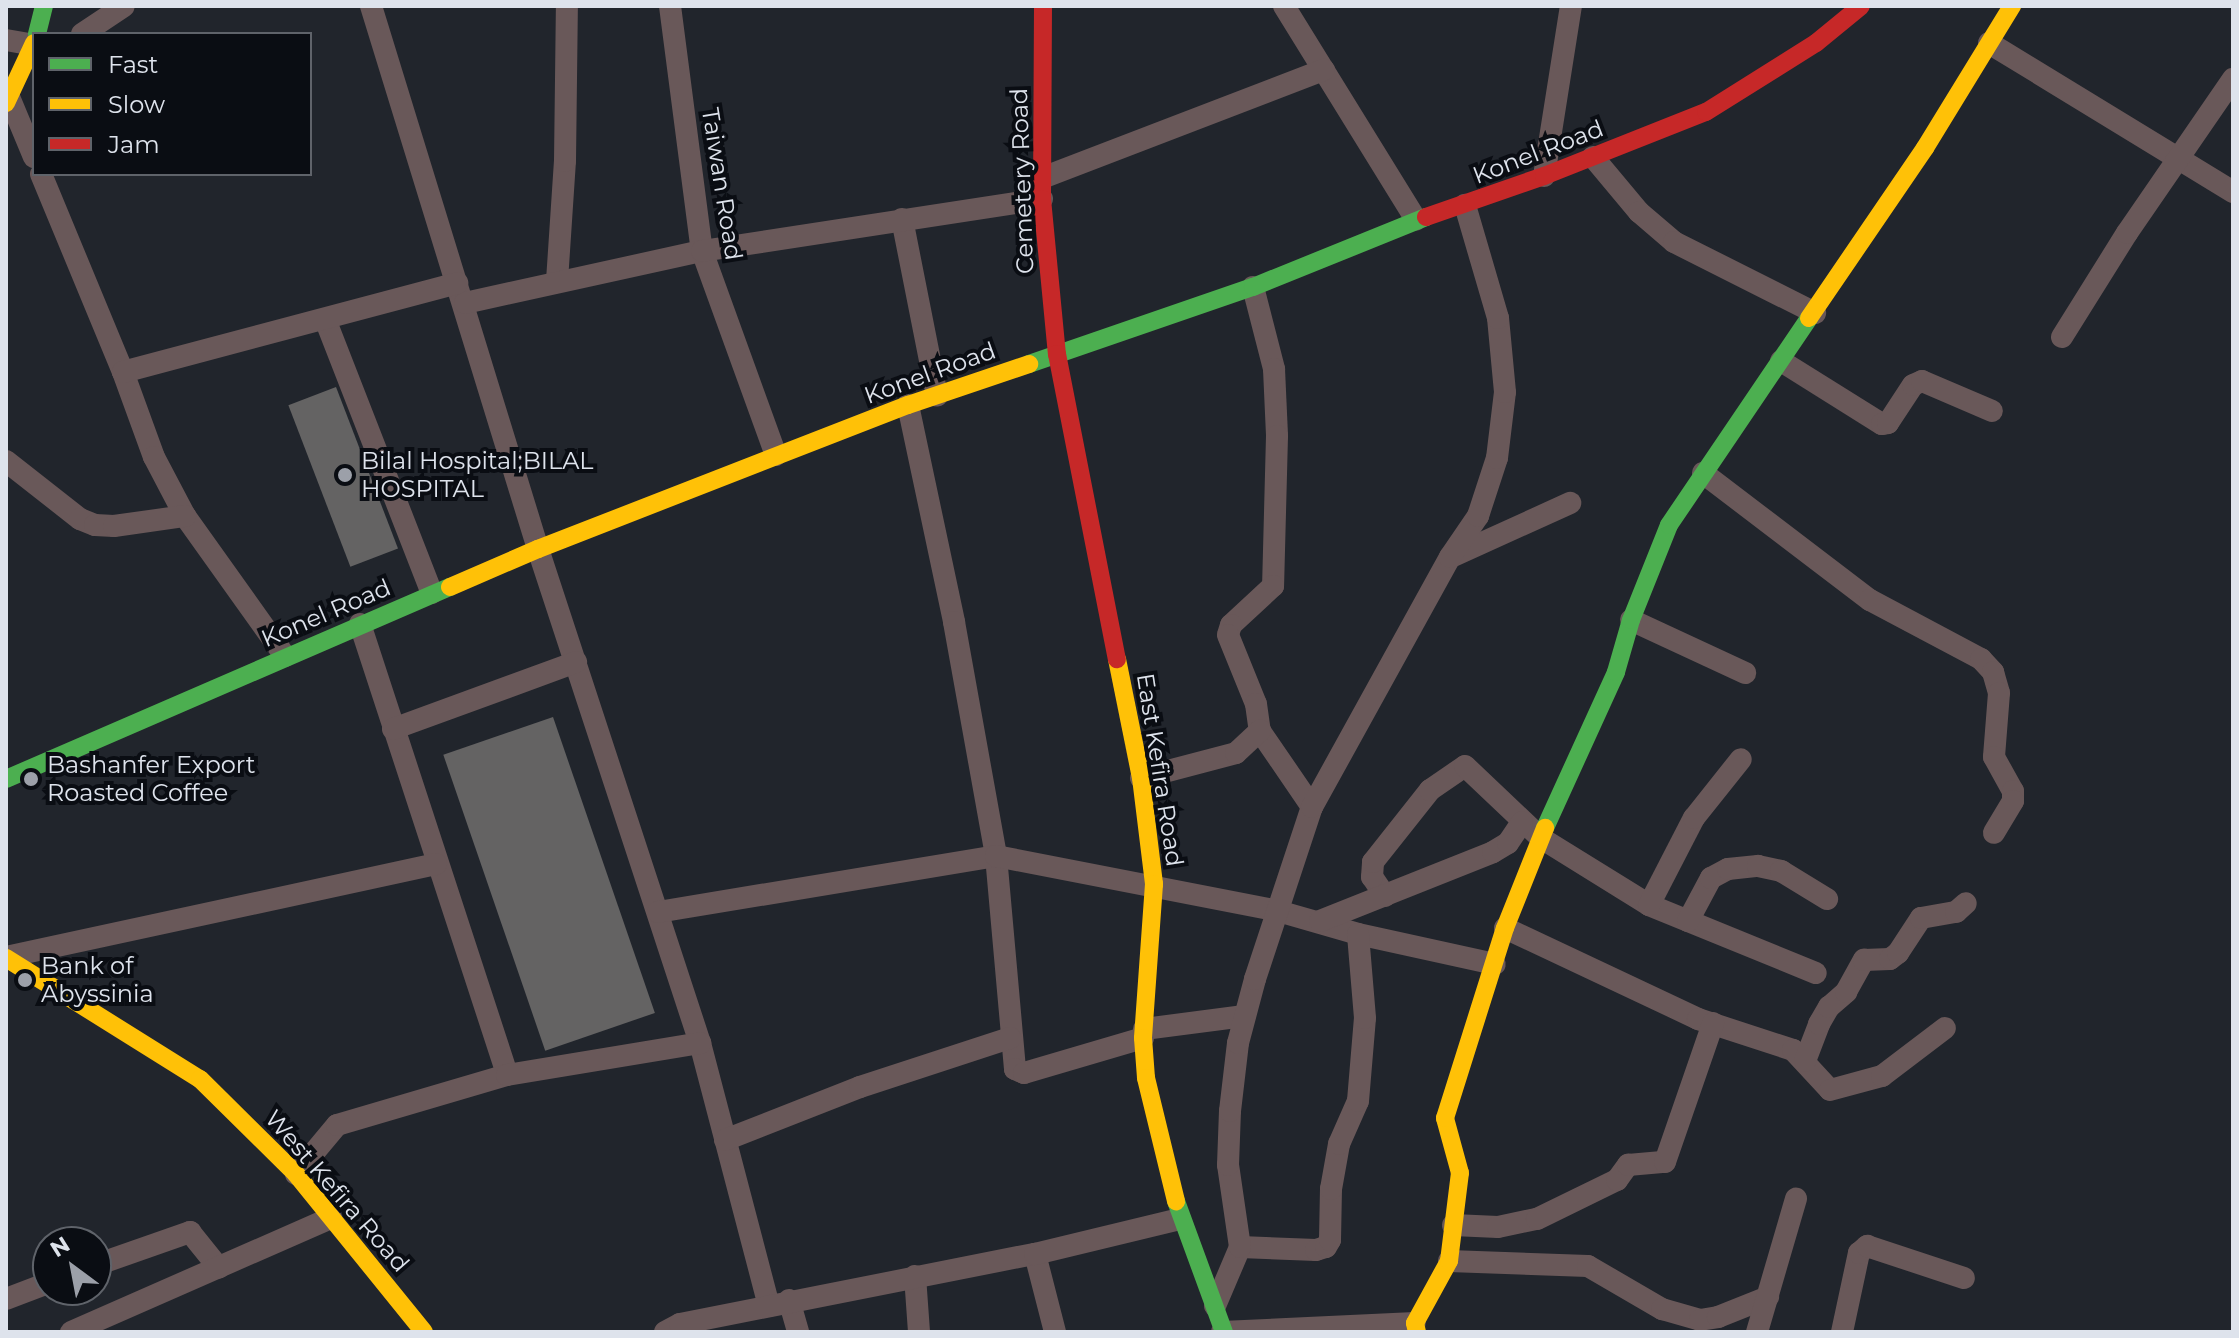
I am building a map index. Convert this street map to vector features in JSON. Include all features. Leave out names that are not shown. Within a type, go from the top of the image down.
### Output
[{"type":"main road","points":[[38,32],[44,6]]},
{"type":"main road","name":"Cemetery Road","points":[[1043,6],[1042,188],[1057,354]]},
{"type":"main road","name":"Konel Road","points":[[6,779],[432,593],[776,455],[908,405],[1253,287],[1416,220],[1544,176],[1706,112],[1816,43],[1861,6]]},
{"type":"main road","points":[[1416,1328],[1449,1261],[1460,1173],[1445,1118],[1505,928],[1541,838],[1616,672],[1631,620],[1669,525],[1925,148],[2012,6]]},
{"type":"main road","points":[[8,100],[32,49]]},
{"type":"main road","name":"East Kefira Road","points":[[1057,354],[1141,778],[1154,884],[1144,1034],[1146,1078],[1180,1219],[1223,1332]]},
{"type":"main road","name":"West Kefira Road","points":[[6,957],[200,1079],[296,1174],[424,1332]]},
{"type":"street","points":[[85,32],[124,6]]},
{"type":"street","points":[[371,6],[538,549],[700,1043],[725,1140],[779,1303],[798,1332]]},
{"type":"street","points":[[557,281],[565,161],[567,6]]},
{"type":"street","name":"Taiwan Road","points":[[670,6],[702,251],[776,455]]},
{"type":"street","points":[[1284,6],[1416,220]]},
{"type":"street","points":[[1544,176],[1571,6]]},
{"type":"street","points":[[6,40],[32,45]]},
{"type":"street","points":[[1989,43],[2181,157],[2233,192]]},
{"type":"street","points":[[123,372],[325,319],[461,293],[557,281],[702,251],[902,219],[1042,188],[1324,70]]},
{"type":"street","points":[[2062,337],[2127,233],[2233,79]]},
{"type":"street","points":[[8,100],[32,153]]},
{"type":"street","points":[[1593,157],[1639,212],[1674,242],[1815,313]]},
{"type":"street","points":[[42,176],[123,372],[154,457],[185,516],[285,656]]},
{"type":"street","points":[[1215,1306],[1240,1247],[1228,1165],[1230,1111],[1244,1016],[1312,807],[1450,557],[1478,516],[1497,458],[1505,392],[1498,318],[1465,205]]},
{"type":"street","points":[[902,219],[937,396]]},
{"type":"street","points":[[1253,287],[1274,369],[1277,436],[1273,586],[1231,625],[1228,635],[1256,704],[1260,731],[1312,807]]},
{"type":"street","points":[[325,319],[432,593]]},
{"type":"street","points":[[1781,361],[1882,424],[1888,423],[1913,385],[1922,381],[1992,411]]},
{"type":"street","points":[[908,405],[954,622],[996,856],[1012,1062],[1020,1074],[1144,1034],[1244,1016]]},
{"type":"street","points":[[6,461],[80,519],[95,525],[114,526],[185,516]]},
{"type":"street","points":[[1703,473],[1870,600],[1981,659],[1993,672],[1999,693],[1994,757],[2013,791],[2013,801],[1994,833]]},
{"type":"street","points":[[1450,557],[1570,503]]},
{"type":"street","points":[[1631,620],[1745,673]]},
{"type":"street","points":[[360,624],[507,1075]]},
{"type":"street","points":[[393,729],[576,662]]},
{"type":"street","points":[[1141,778],[1236,753],[1260,731]]},
{"type":"street","points":[[1649,905],[1694,818],[1741,759]]},
{"type":"street","points":[[1385,896],[1372,877],[1373,862],[1430,790],[1459,767],[1470,768],[1541,838],[1649,905],[1816,973]]},
{"type":"street","points":[[1320,921],[1493,852],[1508,843],[1522,822]]},
{"type":"street","points":[[658,912],[996,856],[1154,884],[1495,964]]},
{"type":"street","points":[[6,957],[436,864]]},
{"type":"street","points":[[1688,921],[1711,878],[1728,869],[1758,866],[1781,871],[1827,899]]},
{"type":"street","points":[[1805,1061],[1819,1024],[1829,1007],[1846,992],[1864,960],[1890,959],[1898,953],[1917,921],[1956,912],[1966,903]]},
{"type":"street","points":[[1505,928],[1713,1023],[1793,1050],[1830,1090],[1882,1076],[1945,1028]]},
{"type":"street","points":[[1240,1247],[1316,1250],[1326,1247],[1330,1240],[1331,1189],[1339,1144],[1358,1101],[1365,1018],[1358,934]]},
{"type":"street","points":[[1453,1225],[1498,1227],[1537,1219],[1617,1180],[1628,1165],[1665,1162],[1713,1023]]},
{"type":"street","points":[[725,1140],[860,1087],[1010,1038]]},
{"type":"street","points":[[296,1174],[337,1125],[507,1075],[700,1043]]},
{"type":"street","points":[[1757,1332],[1796,1199]]},
{"type":"street","points":[[71,1332],[331,1218]]},
{"type":"street","points":[[665,1332],[680,1324],[1035,1254],[1180,1219]]},
{"type":"street","points":[[112,1259],[190,1232],[219,1268]]},
{"type":"street","points":[[1842,1332],[1859,1253],[1867,1246],[1964,1278]]},
{"type":"street","points":[[1035,1254],[1055,1332]]},
{"type":"street","points":[[1449,1261],[1588,1266],[1662,1309],[1700,1320],[1718,1317],[1768,1297]]},
{"type":"street","points":[[915,1276],[919,1332]]},
{"type":"street","points":[[6,1299],[32,1289]]},
{"type":"street","points":[[1223,1332],[1416,1328]]},
{"type":"building","name":"Bilal Hospital;BILAL HOSPITAL","points":[[336,387],[398,549],[350,567],[288,405]]},
{"type":"building","points":[[553,717],[655,1013],[545,1051],[443,755]]},
{"type":"traffic: fast","points":[[38,32],[44,6]]},
{"type":"traffic: fast","points":[[1029,364],[1253,287],[1426,217]]},
{"type":"traffic: fast","points":[[1545,828],[1616,672],[1631,620],[1669,525],[1809,318]]},
{"type":"traffic: fast","points":[[6,779],[450,587]]},
{"type":"traffic: fast","points":[[1176,1201],[1224,1332]]},
{"type":"traffic: slow","points":[[1809,318],[1925,148],[2012,6]]},
{"type":"traffic: slow","points":[[6,103],[32,47]]},
{"type":"traffic: slow","points":[[450,587],[538,549],[908,405],[1029,364]]},
{"type":"traffic: slow","points":[[1117,659],[1141,778],[1154,884],[1143,1038],[1146,1078],[1176,1201]]},
{"type":"traffic: slow","points":[[1417,1332],[1415,1323],[1449,1261],[1460,1173],[1445,1118],[1505,928],[1545,828]]},
{"type":"traffic: slow","points":[[6,958],[200,1079],[296,1174],[424,1332]]},
{"type":"traffic: jam","points":[[1043,6],[1042,199],[1057,354],[1117,659]]},
{"type":"traffic: jam","points":[[1426,217],[1544,176],[1706,112],[1816,43],[1861,6]]},
{"type":"place","name":"Bilal Hospital;BILAL HOSPITAL","points":[[345,475]]},
{"type":"place","name":"Bashanfer Export Roasted Coffee","points":[[31,779]]},
{"type":"place","name":"Bank of Abyssinia","points":[[25,980]]}]
